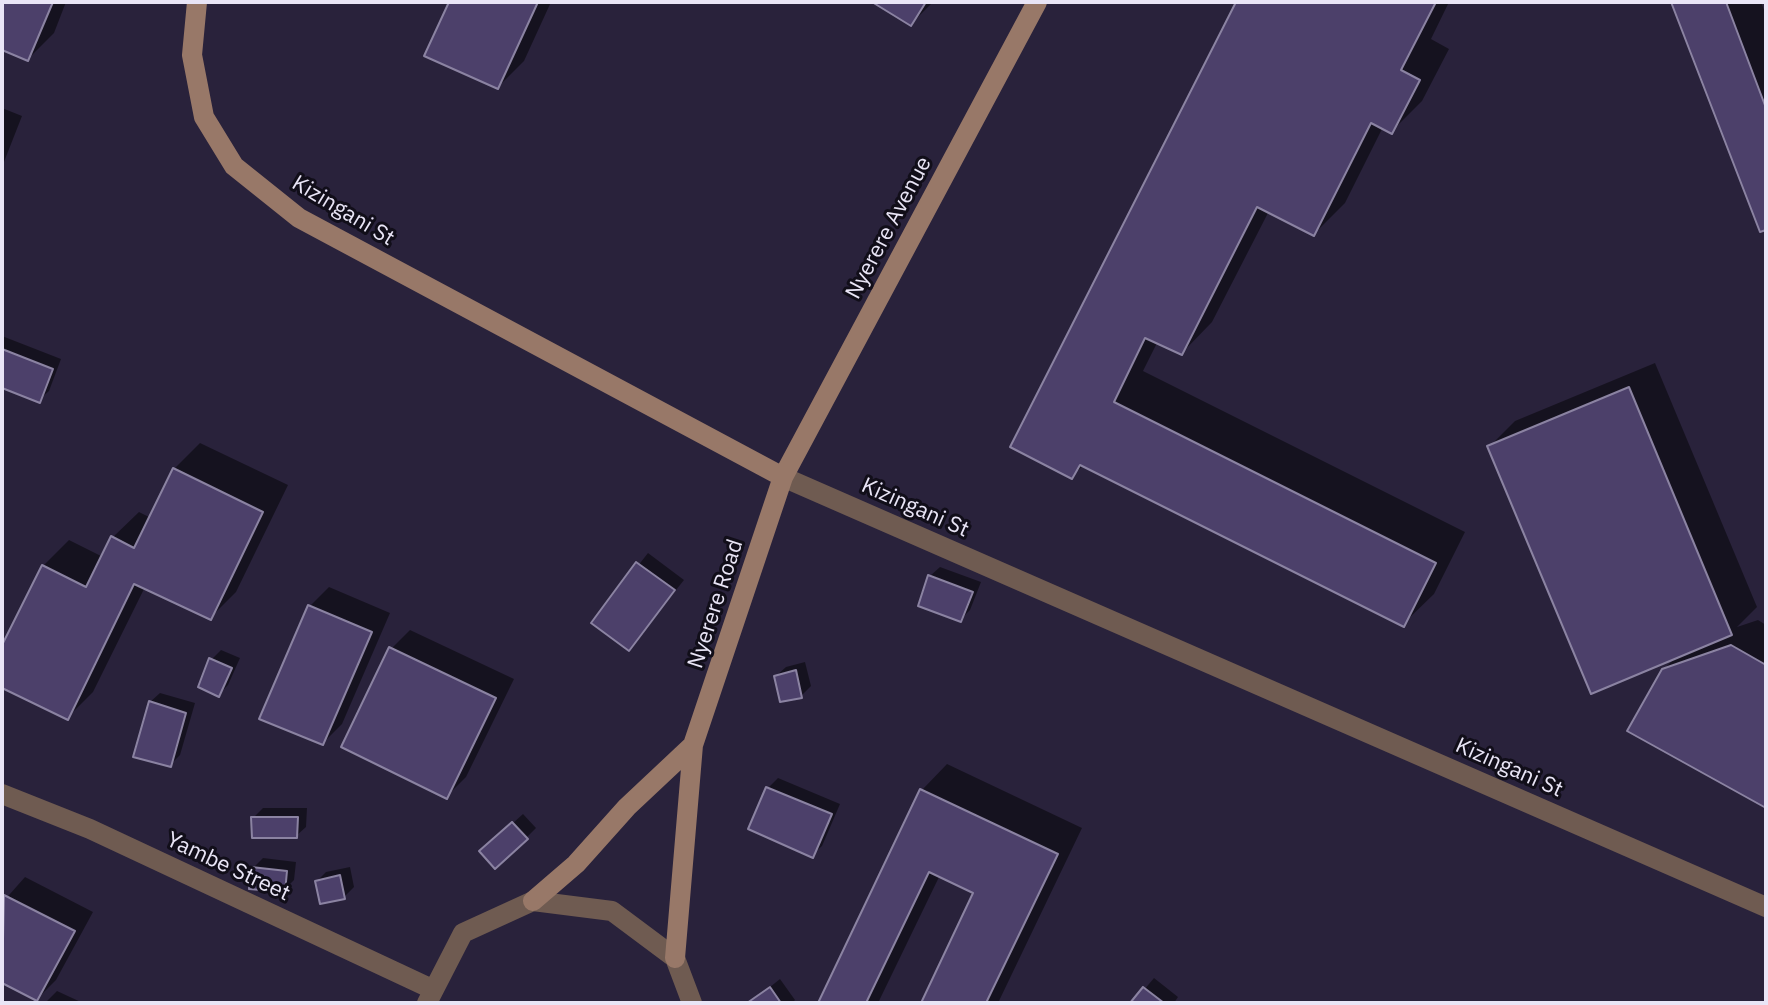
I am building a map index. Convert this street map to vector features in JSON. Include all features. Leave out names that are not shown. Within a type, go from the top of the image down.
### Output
[{"type":"street","name":"Kizingani St","points":[[197,2],[192,55],[204,117],[234,166],[299,218],[783,477],[1766,907]]},
{"type":"street","name":"Nyerere Avenue","points":[[783,477],[1037,2]]},
{"type":"street","name":"Nyerere Road","points":[[675,958],[693,745],[783,477]]},
{"type":"street","name":"Nyerere Road","points":[[533,901],[576,864],[627,807],[693,745]]},
{"type":"street","name":"Yambe Street","points":[[2,794],[90,829],[430,996]]},
{"type":"street","points":[[430,996],[463,933],[533,901],[612,911],[675,958],[692,1003]]},
{"type":"building","points":[[2,2],[53,2],[28,61],[2,50]]},
{"type":"building","points":[[449,2],[538,2],[498,89],[424,56]]},
{"type":"building","points":[[872,2],[926,2],[911,26]]},
{"type":"building","points":[[1236,2],[1436,2],[1401,70],[1420,80],[1392,134],[1371,123],[1314,236],[1257,207],[1182,355],[1145,338],[1114,402],[1436,563],[1404,627],[1080,465],[1072,479],[1010,447]]},
{"type":"building","points":[[1671,2],[1726,2],[1766,108],[1766,230],[1760,232]]},
{"type":"building","points":[[2,349],[53,369],[40,403],[2,388]]},
{"type":"building","points":[[1629,387],[1732,635],[1591,694],[1487,446]]},
{"type":"building","points":[[173,468],[263,512],[211,620],[134,584],[68,720],[2,688],[2,645],[42,565],[86,587],[111,536],[134,548]]},
{"type":"building","points":[[636,562],[675,590],[629,651],[591,623]]},
{"type":"building","points":[[928,575],[973,592],[961,622],[918,606]]},
{"type":"building","points":[[308,605],[372,632],[323,745],[259,719]]},
{"type":"building","points":[[1731,645],[1766,665],[1766,808],[1627,731],[1662,669]]},
{"type":"building","points":[[389,647],[496,698],[447,799],[341,747]]},
{"type":"building","points":[[209,658],[232,668],[219,697],[198,687]]},
{"type":"building","points":[[796,670],[802,698],[780,702],[774,676]]},
{"type":"building","points":[[149,701],[186,713],[171,767],[133,757]]},
{"type":"building","points":[[766,787],[832,814],[813,858],[748,829]]},
{"type":"building","points":[[920,789],[1058,854],[986,1003],[921,1003],[973,893],[929,872],[866,1003],[818,1003]]},
{"type":"building","points":[[251,817],[298,817],[297,838],[252,838]]},
{"type":"building","points":[[512,822],[528,839],[495,869],[479,851]]},
{"type":"building","points":[[251,867],[287,871],[285,892],[249,889]]},
{"type":"building","points":[[340,875],[345,899],[320,904],[315,881]]},
{"type":"building","points":[[4,895],[75,931],[37,1001],[2,983]]},
{"type":"building","points":[[770,987],[781,1003],[747,1003]]},
{"type":"building","points":[[1143,987],[1164,1003],[1130,1003]]}]
